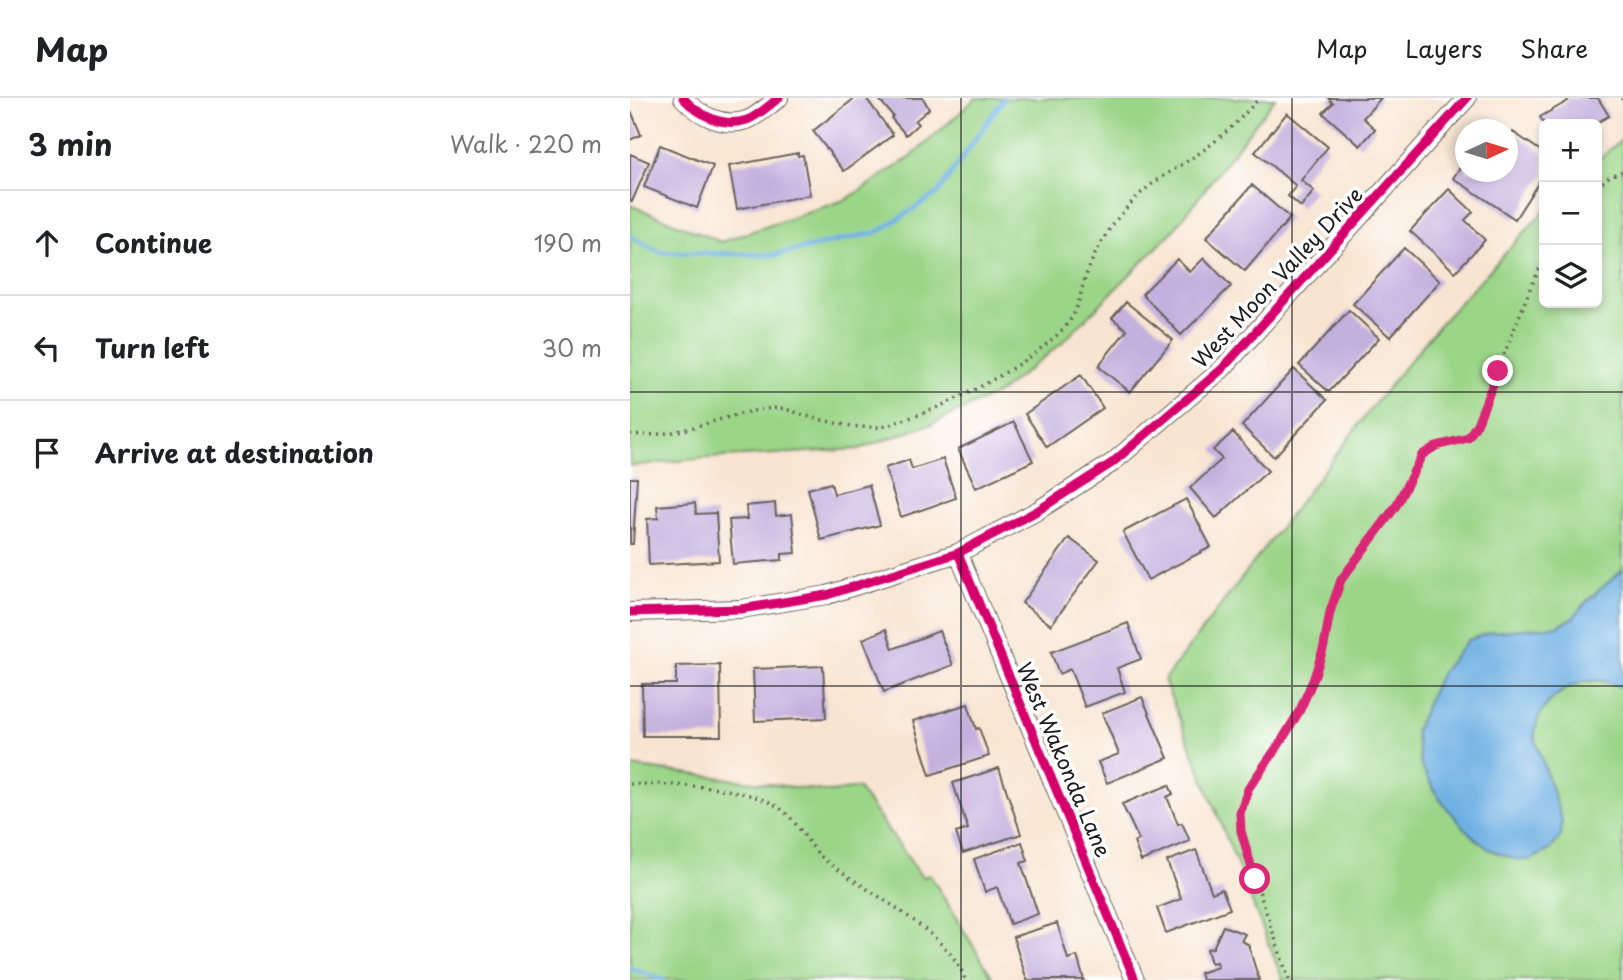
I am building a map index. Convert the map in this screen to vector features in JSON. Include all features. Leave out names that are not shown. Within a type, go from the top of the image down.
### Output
[{"type":"street","points":[[683,98],[697,113],[722,122],[747,120],[779,98]]},
{"type":"street","name":"West Moon Valley Drive","points":[[630,612],[741,609],[827,595],[958,553],[1037,510],[1112,463],[1222,369],[1467,98]]},
{"type":"street","name":"West Wakonda Lane","points":[[958,553],[1135,980]]},
{"type":"path","points":[[630,434],[669,434],[746,412],[779,408],[843,425],[881,427],[914,417],[964,396],[1048,342],[1067,325],[1079,303],[1087,273],[1099,248],[1131,202],[1153,182],[1200,153],[1223,135],[1259,98]]},
{"type":"path","points":[[1602,182],[1609,176],[1623,172]]},
{"type":"path","points":[[1289,980],[1241,831],[1240,813],[1248,789],[1288,730],[1314,678],[1324,646],[1330,612],[1341,580],[1391,514],[1422,455],[1436,446],[1468,438],[1477,424],[1539,270]]},
{"type":"path","points":[[630,784],[715,790],[747,795],[778,807],[800,828],[821,857],[934,936],[962,969],[965,980]]},
{"type":"green space","points":[[976,98],[1275,98],[1173,231],[1062,343],[999,393],[931,424],[859,449],[708,458],[630,466],[630,205],[721,242],[847,199],[912,156]]},
{"type":"green space","points":[[1623,138],[1623,980],[1283,980],[1164,680],[1376,402],[1439,325],[1539,216],[1539,308],[1602,308],[1602,157]]},
{"type":"green space","points":[[630,766],[831,792],[858,788],[922,877],[930,875],[994,980],[630,980]]},
{"type":"water","points":[[1623,569],[1623,688],[1595,681],[1570,687],[1544,708],[1536,727],[1535,738],[1562,821],[1561,836],[1550,850],[1530,860],[1514,859],[1488,849],[1469,833],[1440,800],[1421,766],[1415,731],[1440,674],[1468,640],[1491,632],[1557,626],[1572,619],[1585,603]]},
{"type":"building","points":[[855,98],[866,98],[893,135],[844,171],[813,131]]},
{"type":"building","points":[[878,98],[923,98],[929,109],[915,121],[918,124],[906,135]]},
{"type":"building","points":[[1328,98],[1381,98],[1363,118],[1375,129],[1360,146],[1323,113],[1333,103]]},
{"type":"building","points":[[1566,98],[1598,98],[1609,116],[1602,120],[1541,119],[1540,117],[1568,101]]},
{"type":"building","points":[[632,113],[641,135],[630,140],[630,114]]},
{"type":"building","points":[[1287,113],[1328,147],[1301,180],[1314,191],[1301,207],[1288,196],[1296,186],[1255,152]]},
{"type":"building","points":[[1518,135],[1539,150],[1539,182],[1515,219],[1459,182],[1518,182]]},
{"type":"building","points":[[660,145],[713,166],[697,208],[644,187]]},
{"type":"building","points":[[798,153],[798,156],[803,155],[810,195],[737,209],[729,166]]},
{"type":"building","points":[[630,154],[649,162],[632,202],[630,201]]},
{"type":"building","points":[[1252,185],[1290,218],[1245,271],[1206,238]]},
{"type":"building","points":[[1449,189],[1473,212],[1465,220],[1485,240],[1455,272],[1410,231]]},
{"type":"building","points":[[1404,248],[1440,281],[1390,337],[1353,304]]},
{"type":"building","points":[[1204,258],[1231,286],[1181,335],[1142,294],[1177,259],[1190,272]]},
{"type":"building","points":[[1126,302],[1173,340],[1130,392],[1098,366],[1127,330],[1112,318]]},
{"type":"building","points":[[1349,310],[1379,338],[1329,392],[1299,365]]},
{"type":"building","points":[[1294,369],[1327,400],[1274,457],[1242,426]]},
{"type":"building","points":[[1081,375],[1103,408],[1047,447],[1025,414]]},
{"type":"building","points":[[1014,422],[1033,461],[976,488],[958,449]]},
{"type":"building","points":[[1233,432],[1268,471],[1216,518],[1190,488],[1222,459],[1213,450]]},
{"type":"building","points":[[943,459],[956,498],[901,517],[885,468],[909,460],[912,469]]},
{"type":"building","points":[[630,478],[637,478],[633,544],[630,544]]},
{"type":"building","points":[[831,483],[834,494],[869,485],[880,525],[821,540],[808,489]]},
{"type":"building","points":[[1186,499],[1211,547],[1148,580],[1123,532]]},
{"type":"building","points":[[695,503],[696,514],[716,513],[719,561],[649,565],[647,519],[658,518],[657,506]]},
{"type":"building","points":[[775,503],[776,516],[792,514],[796,553],[782,554],[782,560],[733,564],[729,520],[747,519],[746,506]]},
{"type":"building","points":[[1069,538],[1099,560],[1051,625],[1022,603]]},
{"type":"building","points":[[1128,623],[1141,659],[1117,668],[1125,692],[1085,707],[1070,669],[1059,674],[1051,652]]},
{"type":"building","points":[[886,629],[893,649],[939,631],[953,665],[884,692],[863,639]]},
{"type":"building","points":[[720,665],[721,736],[643,736],[642,684],[676,684],[676,666]]},
{"type":"building","points":[[823,666],[826,718],[755,721],[753,669]]},
{"type":"building","points":[[1142,697],[1168,758],[1107,783],[1098,762],[1119,754],[1102,713]]},
{"type":"building","points":[[968,704],[989,756],[930,775],[913,721]]},
{"type":"building","points":[[999,768],[1021,834],[963,853],[956,833],[968,829],[953,783]]},
{"type":"building","points":[[1169,785],[1173,794],[1167,797],[1178,824],[1182,823],[1190,841],[1141,861],[1134,842],[1139,840],[1122,804]]},
{"type":"building","points":[[1022,842],[1028,861],[1021,863],[1038,914],[1010,924],[997,887],[985,892],[974,859]]},
{"type":"building","points":[[1196,850],[1212,893],[1222,889],[1230,909],[1166,933],[1157,908],[1181,899],[1167,861]]},
{"type":"building","points":[[1057,923],[1068,959],[1077,956],[1084,980],[1027,980],[1013,937]]},
{"type":"building","points":[[1223,926],[1245,934],[1241,941],[1248,944],[1259,980],[1202,980],[1200,973],[1218,967],[1216,962],[1211,963],[1207,949],[1213,948]]},
{"type":"waterway","points":[[630,236],[659,252],[775,255],[878,232],[938,193],[1004,98]]},
{"type":"waterway","points":[[630,968],[663,980]]},
{"type":"cycle path","points":[[683,98],[704,115],[729,122],[747,120],[779,98]]},
{"type":"cycle path","points":[[630,612],[741,609],[827,595],[958,553],[1037,511],[1112,463],[1222,369],[1467,98]]},
{"type":"cycle path","points":[[958,553],[1135,980]]},
{"type":"route","points":[[1255,879],[1241,831],[1240,813],[1248,789],[1300,710],[1314,678],[1324,646],[1330,612],[1341,580],[1380,531],[1422,455],[1436,446],[1468,438],[1477,424],[1498,371]]}]
